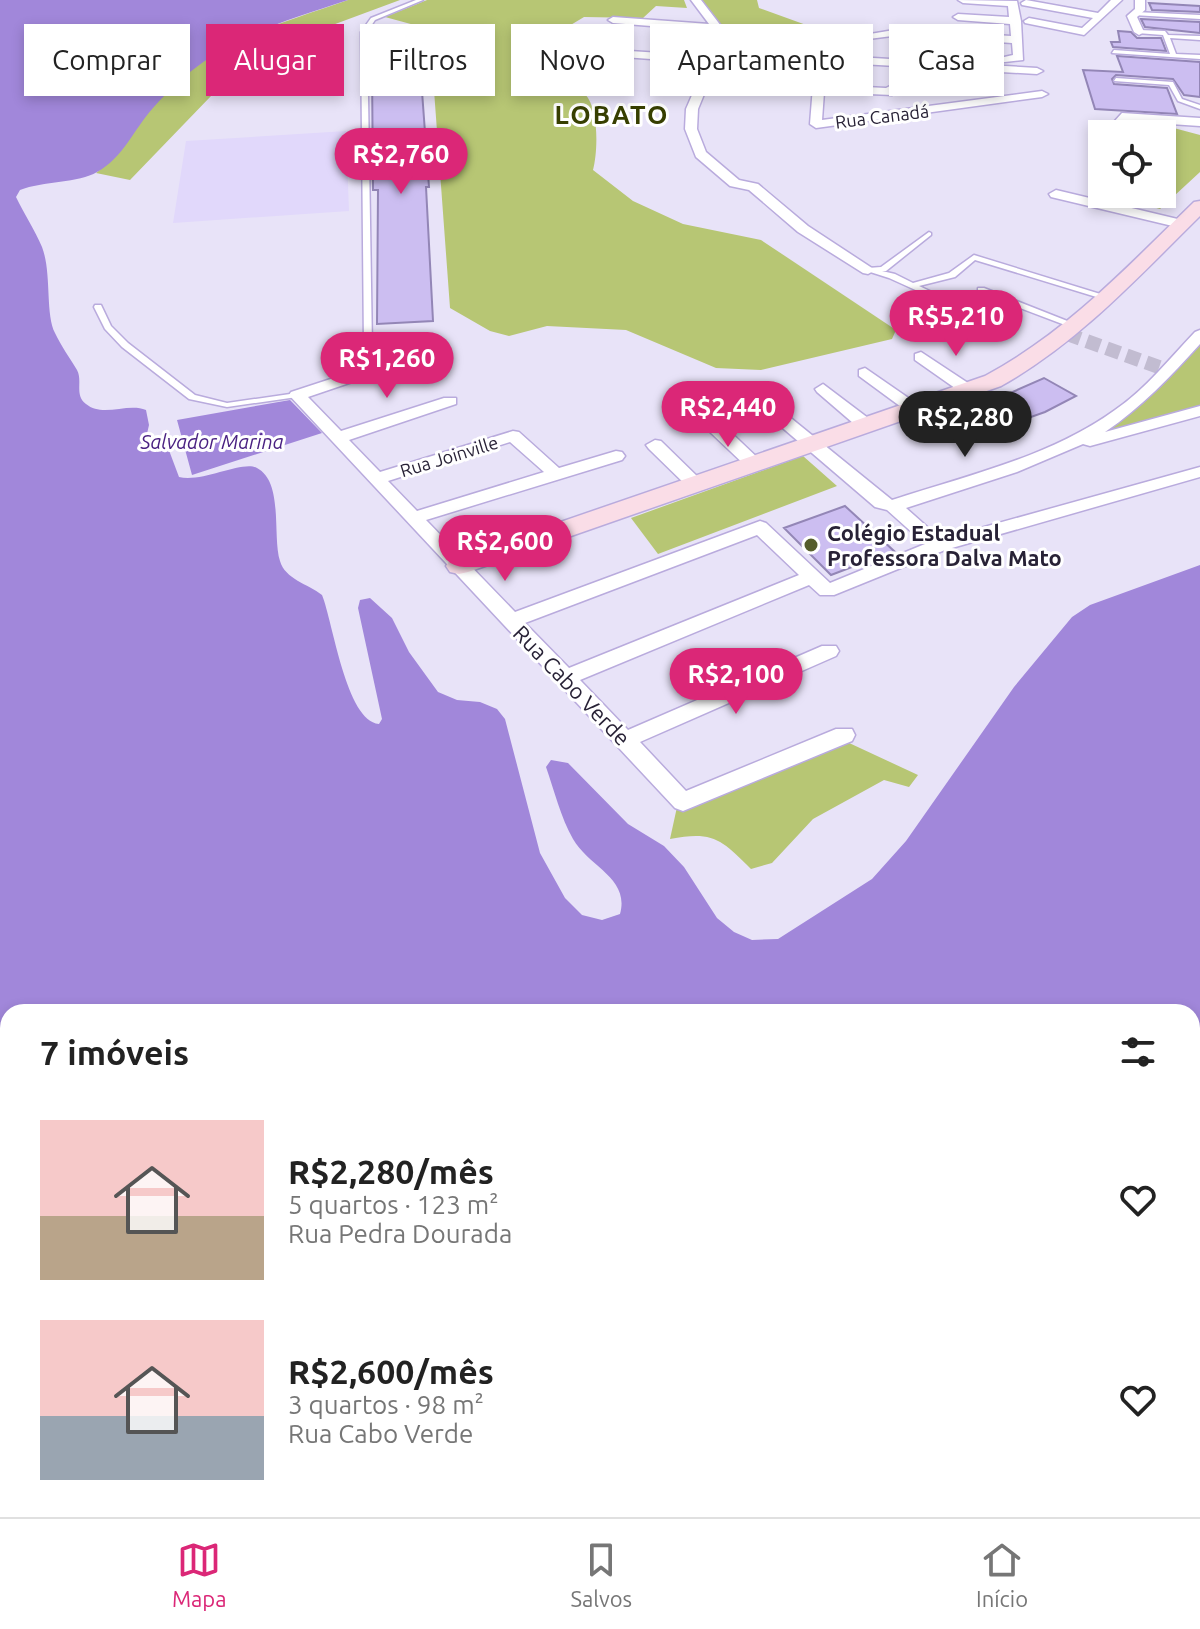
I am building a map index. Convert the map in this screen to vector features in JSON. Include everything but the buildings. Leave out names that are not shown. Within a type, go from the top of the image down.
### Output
[{"type":"street","points":[[696,0],[717,24]]},
{"type":"street","points":[[963,0],[1013,3],[1019,58],[1004,59]]},
{"type":"street","points":[[1029,21],[1084,32],[1117,0]]},
{"type":"street","points":[[1134,29],[1132,16],[1142,6],[1140,0]]},
{"type":"street","points":[[1031,33],[1027,1],[1100,16]]},
{"type":"street","points":[[958,17],[1016,21]]},
{"type":"street","points":[[613,20],[666,24]]},
{"type":"street","points":[[1004,39],[1017,40]]},
{"type":"street","name":"Rua Canadá","points":[[818,96],[816,124],[1042,95],[1034,59],[1004,68]]},
{"type":"street","points":[[1004,74],[1020,75],[1025,96]]},
{"type":"street","points":[[698,96],[692,109],[691,129],[700,154],[735,183],[753,187],[803,229],[868,270]]},
{"type":"street","points":[[892,96],[893,115]]},
{"type":"street","points":[[941,96],[942,108]]},
{"type":"street","points":[[1120,120],[1122,117],[1169,120]]},
{"type":"street","points":[[1176,120],[1200,122]]},
{"type":"street","points":[[1056,194],[1181,224]]},
{"type":"street","points":[[459,566],[968,390],[1030,362],[1076,326],[1200,206]]},
{"type":"street","points":[[1050,452],[1122,413],[1200,335]]},
{"type":"street","points":[[921,357],[968,390]]},
{"type":"street","points":[[865,373],[914,409]]},
{"type":"street","points":[[297,395],[358,375]]},
{"type":"street","points":[[823,389],[866,425]]},
{"type":"street","name":"Rua Cabo Verde","points":[[297,395],[683,802],[844,735]]},
{"type":"street","points":[[337,438],[450,401]]},
{"type":"street","points":[[770,409],[881,503],[893,506],[938,546]]},
{"type":"street","points":[[893,506],[1050,452],[1200,411]]},
{"type":"street","points":[[716,428],[755,465]]},
{"type":"street","name":"Rua Joinville","points":[[376,479],[513,436],[556,474]]},
{"type":"street","points":[[655,445],[696,485]]},
{"type":"street","points":[[413,518],[616,456]]},
{"type":"street","points":[[511,621],[760,527],[827,591],[938,546],[1200,472]]},
{"type":"street","points":[[565,678],[810,577]]},
{"type":"street","points":[[625,740],[829,651]]},
{"type":"lane","points":[[368,348],[364,32],[373,19],[420,0]]},
{"type":"lane","points":[[1135,14],[1200,17]]},
{"type":"lane","points":[[1134,29],[1200,38]]},
{"type":"lane","points":[[1166,35],[1174,56]]},
{"type":"lane","points":[[1114,52],[1200,57]]},
{"type":"lane","points":[[1116,80],[1171,83],[1180,100],[1200,107]]},
{"type":"lane","points":[[868,270],[883,269],[929,234]]},
{"type":"lane","points":[[915,285],[952,275],[974,257],[1106,297]]},
{"type":"lane","points":[[868,270],[915,285],[942,300]]},
{"type":"lane","points":[[981,290],[1076,326]]},
{"type":"lane","points":[[98,307],[108,327],[125,345],[192,397],[205,403],[227,405],[297,395]]},
{"type":"shaded area","points":[[346,131],[349,211],[173,223],[186,141]]},
{"type":"green space","points":[[348,0],[400,0],[335,24],[279,24]]},
{"type":"green space","points":[[427,0],[684,0],[687,8],[656,6],[643,18],[584,17],[572,24],[511,24],[511,96],[586,96],[593,110],[596,130],[593,170],[633,201],[683,224],[761,240],[896,330],[892,339],[761,370],[716,368],[626,330],[547,326],[509,336],[490,331],[450,308],[434,96],[495,96],[495,24],[411,24],[385,17]]},
{"type":"green space","points":[[698,0],[757,0],[759,8],[803,24],[718,24]]},
{"type":"green space","points":[[206,60],[206,96],[211,96],[130,180],[96,173],[163,96],[190,96],[190,72]]},
{"type":"green space","points":[[1176,129],[1200,135],[1200,172],[1176,194]]},
{"type":"green space","points":[[1200,345],[1200,407],[1114,431],[1106,426],[1128,416]]},
{"type":"green space","points":[[803,456],[837,486],[658,554],[631,518]]},
{"type":"green space","points":[[847,742],[918,775],[909,787],[884,780],[813,819],[772,863],[751,869],[724,844],[707,837],[670,839],[677,807]]},
{"type":"water","points":[[0,0],[348,0],[278,24],[206,24],[206,61],[190,73],[190,24],[24,24],[24,96],[164,96],[106,166],[89,176],[20,190],[16,197],[42,247],[52,325],[77,370],[82,400],[100,410],[146,410],[149,425],[146,438],[152,447],[167,445],[179,477],[199,477],[251,466],[265,475],[274,497],[280,561],[292,577],[322,595],[349,689],[368,719],[379,724],[382,719],[358,608],[360,600],[370,598],[392,618],[409,652],[438,692],[457,700],[480,702],[497,709],[505,719],[540,853],[565,898],[582,915],[602,920],[620,914],[622,902],[614,882],[580,849],[569,831],[546,767],[551,760],[568,763],[628,824],[664,846],[684,867],[717,918],[734,932],[752,940],[778,939],[872,879],[906,841],[1014,687],[1072,617],[1090,605],[1200,565],[1200,1004],[0,1004]]},
{"type":"water","name":"Salvador Marina","points":[[290,400],[322,433],[192,475],[177,420]]},
{"type":"tunnel","points":[[1067,334],[1167,370]]},
{"type":"place","name":"Colégio Estadual Professora Dalva Mato","points":[[811,545]]},
{"type":"district","name":"LOBATO","points":[[612,114]]}]
